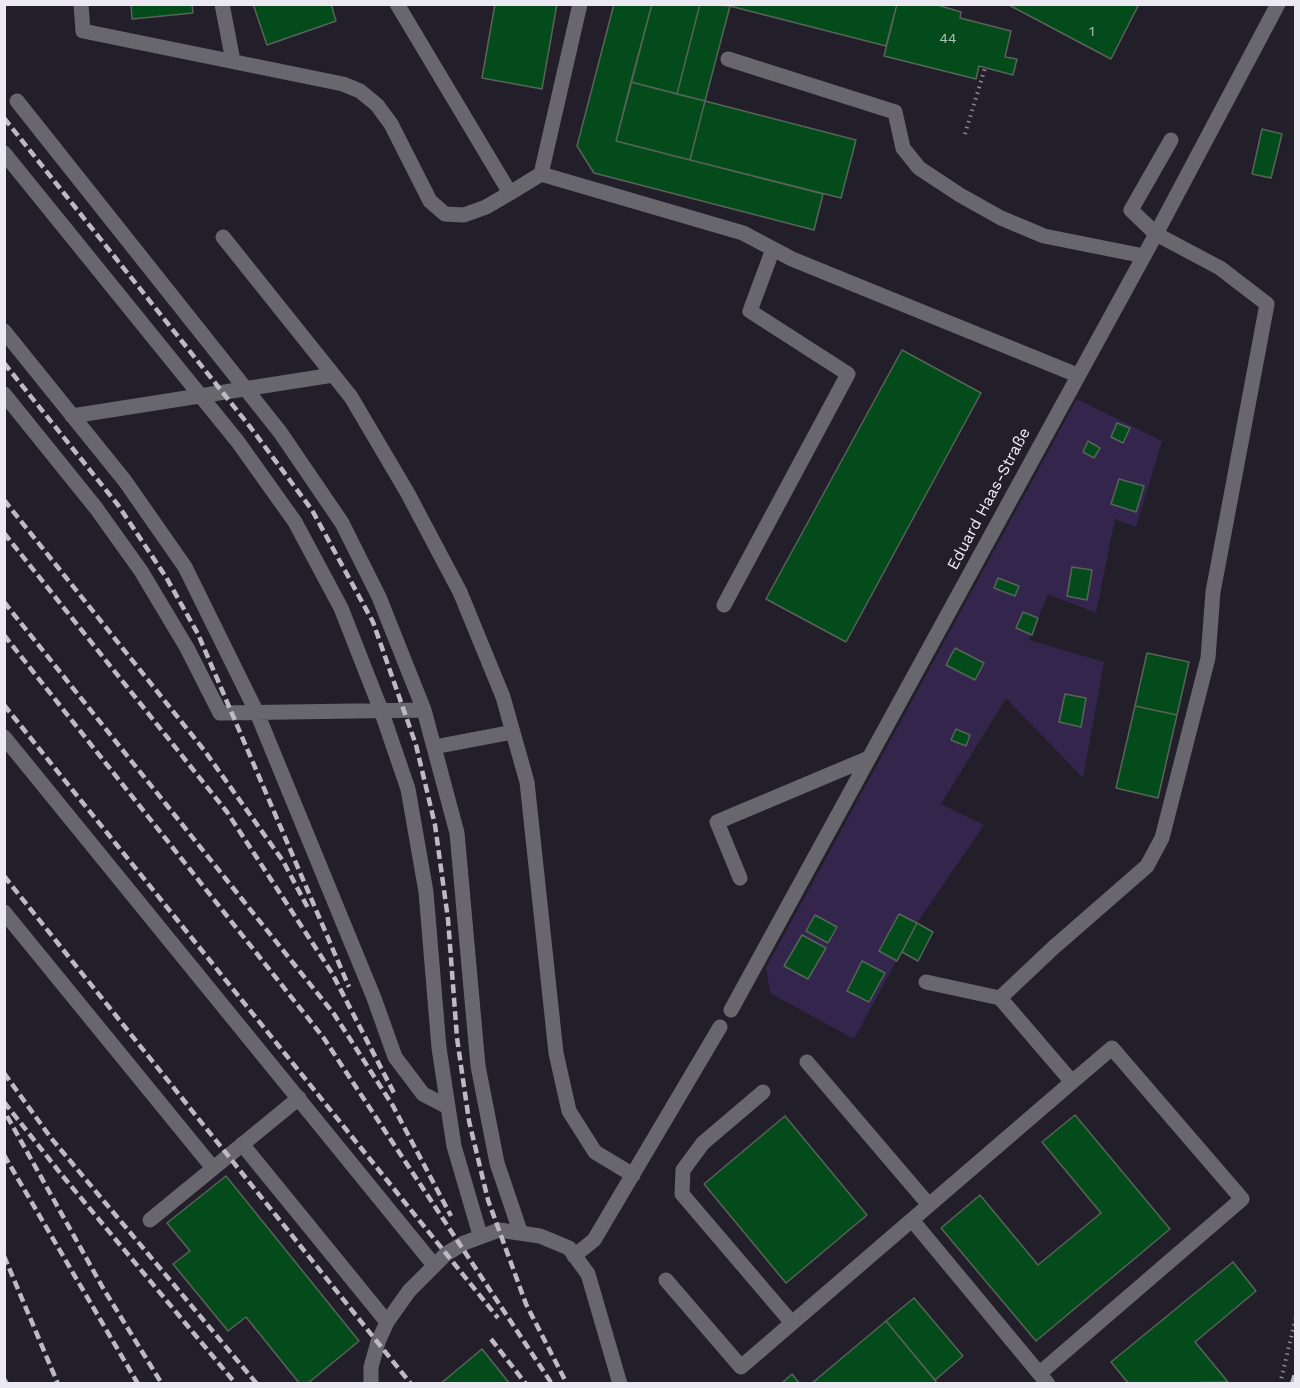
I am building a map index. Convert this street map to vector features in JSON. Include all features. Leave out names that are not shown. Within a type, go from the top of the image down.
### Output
[{"type":"street","points":[[81,4],[83,31],[343,84],[360,91],[377,105],[391,124],[430,201],[445,214],[464,215],[486,207],[541,174],[580,4]]},
{"type":"street","points":[[222,4],[233,61]]},
{"type":"street","points":[[398,4],[510,193]]},
{"type":"street","name":"Eduard Haas-Straße","points":[[731,1010],[1156,234],[1278,4]]},
{"type":"street","points":[[729,59],[895,112],[903,148],[919,168],[1001,218],[1044,236],[1144,256]]},
{"type":"street","points":[[17,101],[280,432],[342,523],[379,597],[424,710],[457,833],[478,1066],[497,1163],[520,1231]]},
{"type":"street","points":[[1000,998],[1147,866],[1162,838],[1208,658],[1213,592],[1267,304],[1220,268],[1156,234],[1131,210],[1171,140]]},
{"type":"street","points":[[4,153],[201,396],[295,522],[340,608],[381,710],[408,789],[426,892],[439,1048],[454,1146],[480,1235]]},
{"type":"street","points":[[541,174],[743,233],[792,259],[1077,375]]},
{"type":"street","points":[[223,237],[351,397],[407,492],[460,592],[503,697],[527,782],[556,1053],[569,1111],[596,1152],[633,1175]]},
{"type":"street","points":[[724,605],[848,374],[750,312],[773,249]]},
{"type":"street","points":[[4,331],[125,482],[185,567],[257,713],[374,998],[395,1057],[423,1094],[448,1107]]},
{"type":"street","points":[[72,416],[333,375]]},
{"type":"street","points":[[4,394],[96,508],[141,571],[187,648],[220,713],[424,710]]},
{"type":"street","points":[[434,747],[513,732]]},
{"type":"street","points":[[4,737],[433,1264]]},
{"type":"street","points":[[740,878],[717,822],[869,759]]},
{"type":"street","points":[[4,912],[213,1168]]},
{"type":"street","points":[[926,982],[1000,998],[1072,1082]]},
{"type":"street","points":[[574,1256],[594,1240],[720,1027]]},
{"type":"street","points":[[666,1280],[741,1367],[1112,1048],[1242,1199],[1044,1378],[912,1220]]},
{"type":"street","points":[[807,1062],[929,1205]]},
{"type":"street","points":[[762,1092],[703,1143],[683,1170],[682,1194],[792,1323]]},
{"type":"street","points":[[150,1220],[299,1098]]},
{"type":"street","points":[[242,1144],[387,1322]]},
{"type":"street","points":[[371,1383],[371,1367],[387,1322],[409,1291],[433,1264],[460,1245],[480,1235],[499,1230],[520,1231],[569,1248],[588,1274],[620,1383]]},
{"type":"path","points":[[965,134],[985,68]]},
{"type":"path","points":[[1280,1383],[1296,1317]]},
{"type":"shaded area","points":[[1077,399],[1162,441],[1136,527],[1115,519],[1096,613],[1048,594],[1029,640],[1104,662],[1083,778],[1006,698],[941,804],[984,825],[917,923],[854,1039],[770,993],[766,968]]},
{"type":"building","points":[[131,4],[192,4],[193,13],[132,19]]},
{"type":"building","points":[[253,4],[331,4],[336,21],[267,45]]},
{"type":"building","points":[[495,4],[557,4],[542,89],[482,78]]},
{"type":"building","points":[[614,4],[652,4],[616,141],[823,194],[814,230],[594,173],[577,146]]},
{"type":"building","points":[[652,4],[700,4],[677,94],[631,82]]},
{"type":"building","points":[[700,4],[730,6],[705,101],[677,94]]},
{"type":"building","points":[[722,4],[897,4],[886,46]]},
{"type":"building","points":[[897,4],[934,4],[961,12],[960,18],[1011,31],[1005,57],[1017,59],[1013,75],[979,66],[976,79],[884,56]]},
{"type":"building","points":[[1007,4],[1139,4],[1111,59]]},
{"type":"building","points":[[631,82],[705,101],[690,160],[616,141]]},
{"type":"building","points":[[705,101],[856,140],[841,198],[690,160]]},
{"type":"building","points":[[1262,129],[1282,134],[1271,178],[1252,174]]},
{"type":"building","points":[[902,350],[981,393],[846,642],[766,599]]},
{"type":"building","points":[[1117,423],[1130,428],[1123,443],[1111,437]]},
{"type":"building","points":[[1088,441],[1100,448],[1094,458],[1083,452]]},
{"type":"building","points":[[1119,479],[1144,486],[1136,512],[1111,504]]},
{"type":"building","points":[[1072,567],[1092,570],[1087,600],[1067,596]]},
{"type":"building","points":[[998,578],[1019,586],[1015,596],[994,588]]},
{"type":"building","points":[[1023,612],[1038,618],[1032,635],[1016,628]]},
{"type":"building","points":[[955,648],[984,663],[975,680],[946,665]]},
{"type":"building","points":[[1147,653],[1189,662],[1177,715],[1135,706]]},
{"type":"building","points":[[1065,694],[1086,698],[1081,727],[1059,722]]},
{"type":"building","points":[[1135,706],[1177,715],[1158,798],[1116,788]]},
{"type":"building","points":[[956,729],[970,735],[966,746],[951,740]]},
{"type":"building","points":[[899,914],[917,923],[897,961],[879,951]]},
{"type":"building","points":[[815,915],[837,927],[828,943],[806,931]]},
{"type":"building","points":[[917,923],[933,932],[918,961],[902,952]]},
{"type":"building","points":[[802,935],[826,948],[808,979],[784,966]]},
{"type":"building","points":[[862,961],[885,973],[869,1002],[847,991]]},
{"type":"building","points":[[1075,1115],[1170,1229],[1036,1341],[941,1228],[980,1195],[1038,1265],[1101,1213],[1042,1142]]},
{"type":"building","points":[[785,1116],[867,1215],[786,1283],[704,1184]]},
{"type":"building","points":[[226,1176],[359,1341],[307,1384],[300,1384],[246,1317],[228,1331],[173,1264],[190,1251],[167,1223]]},
{"type":"building","points":[[1233,1262],[1256,1291],[1195,1342],[1228,1382],[1129,1384],[1111,1362]]},
{"type":"building","points":[[914,1298],[963,1356],[935,1380],[886,1321]]},
{"type":"building","points":[[886,1321],[938,1384],[811,1384]]},
{"type":"building","points":[[482,1349],[510,1384],[440,1384]]},
{"type":"building","points":[[792,1374],[800,1384],[781,1384]]},
{"type":"railway","points":[[4,118],[251,428],[312,510],[373,622],[416,745],[435,825],[448,919],[457,1038],[469,1121],[488,1200],[526,1304],[567,1384]]},
{"type":"railway","points":[[4,363],[118,505],[166,577],[198,634],[349,987]]},
{"type":"railway","points":[[4,500],[204,750],[283,861],[309,910]]},
{"type":"railway","points":[[4,533],[227,812],[332,973],[395,1095]]},
{"type":"railway","points":[[4,602],[334,1014],[393,1106],[451,1216]]},
{"type":"railway","points":[[4,635],[323,1037],[552,1384]]},
{"type":"railway","points":[[4,705],[498,1318]]},
{"type":"railway","points":[[4,876],[411,1384]]},
{"type":"railway","points":[[4,1073],[51,1138],[257,1384]]},
{"type":"railway","points":[[4,1102],[236,1384]]},
{"type":"railway","points":[[7,1116],[103,1288],[162,1384]]},
{"type":"railway","points":[[4,1155],[138,1384]]},
{"type":"railway","points":[[4,1256],[58,1384]]},
{"type":"railway","points":[[491,1339],[526,1384]]},
{"type":"railway","points":[[1292,1384],[1296,1371]]},
{"type":"railway","points":[[4,1379],[7,1384]]}]
